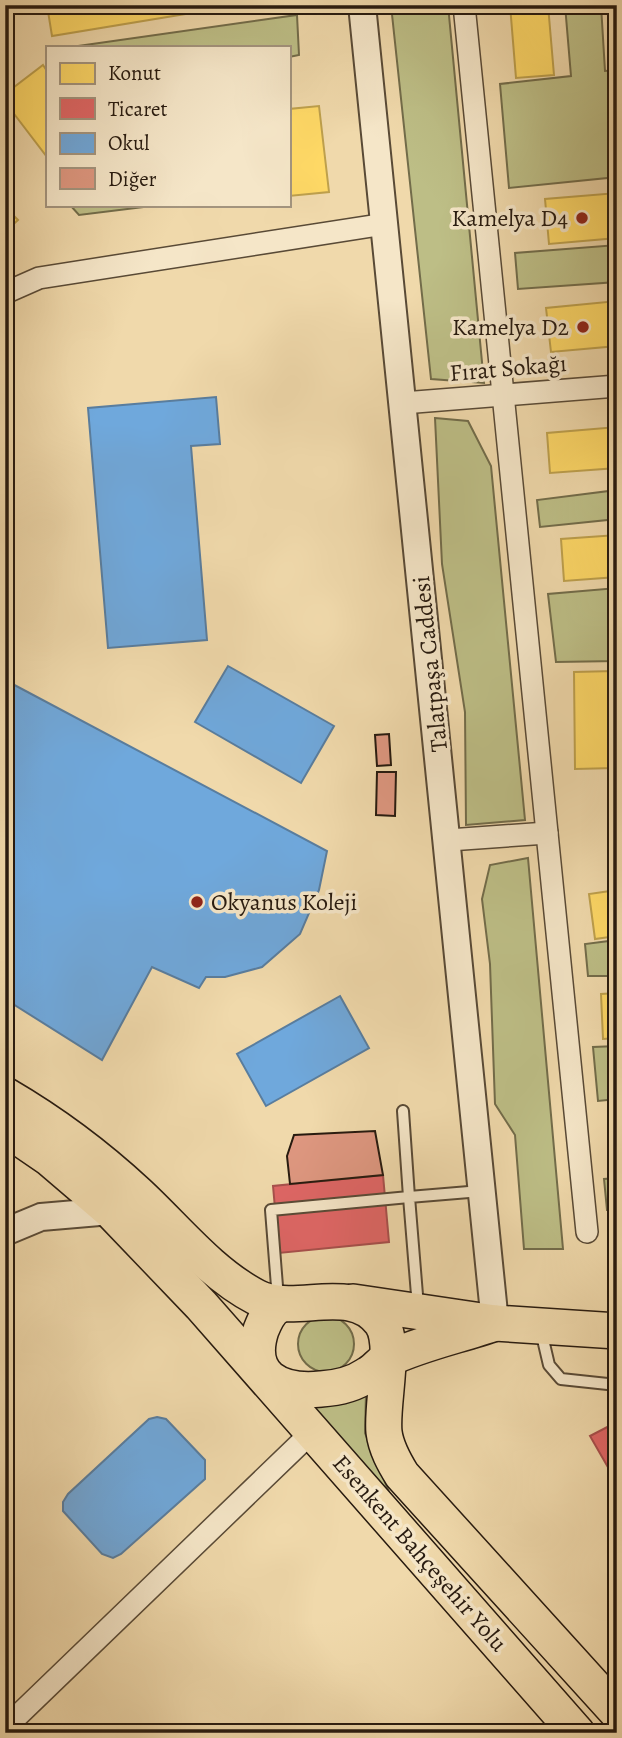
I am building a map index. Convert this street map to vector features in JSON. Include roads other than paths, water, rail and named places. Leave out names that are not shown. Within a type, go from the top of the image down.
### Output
[{"type":"main road","points":[[5,1095],[46,1119],[98,1158],[224,1275],[259,1298],[279,1305],[345,1301],[495,1323],[617,1331]]},
{"type":"main road","name":"Esenkent Bahçeşehir Yolu","points":[[5,1128],[49,1158],[111,1211],[263,1373],[577,1733]]},
{"type":"main road","name":"Esenkent Bahçeşehir Yolu","points":[[345,1301],[362,1306],[382,1323],[387,1335],[384,1434],[397,1466],[617,1712]]},
{"type":"main road","points":[[263,1373],[257,1358],[259,1337],[270,1312],[279,1305]]},
{"type":"main road","points":[[387,1359],[495,1323]]},
{"type":"main road","name":"Esenkent Bahçeşehir Yolu","points":[[263,1373],[284,1387],[319,1390],[355,1382],[387,1359]]},
{"type":"street","name":"Talatpaşa Caddesi","points":[[362,5],[449,840],[495,1323]]},
{"type":"street","points":[[464,5],[587,1232]]},
{"type":"street","points":[[5,293],[39,278],[385,225]]},
{"type":"street","name":"Fırat Sokağı","points":[[403,403],[617,386]]},
{"type":"street","points":[[449,840],[547,833]]},
{"type":"street","points":[[5,1231],[41,1217],[111,1211]]},
{"type":"street","points":[[5,1728],[312,1432]]},
{"type":"lane","points":[[403,1111],[418,1311]]},
{"type":"lane","points":[[279,1305],[270,1213],[274,1208],[481,1191]]},
{"type":"lane","points":[[540,1325],[549,1365],[561,1379],[617,1385]]},
{"type":"place","name":"Kamelya D4","points":[[582,218]]},
{"type":"place","name":"Kamelya D2","points":[[583,327]]},
{"type":"place","name":"Okyanus Koleji","points":[[197,902]]}]
